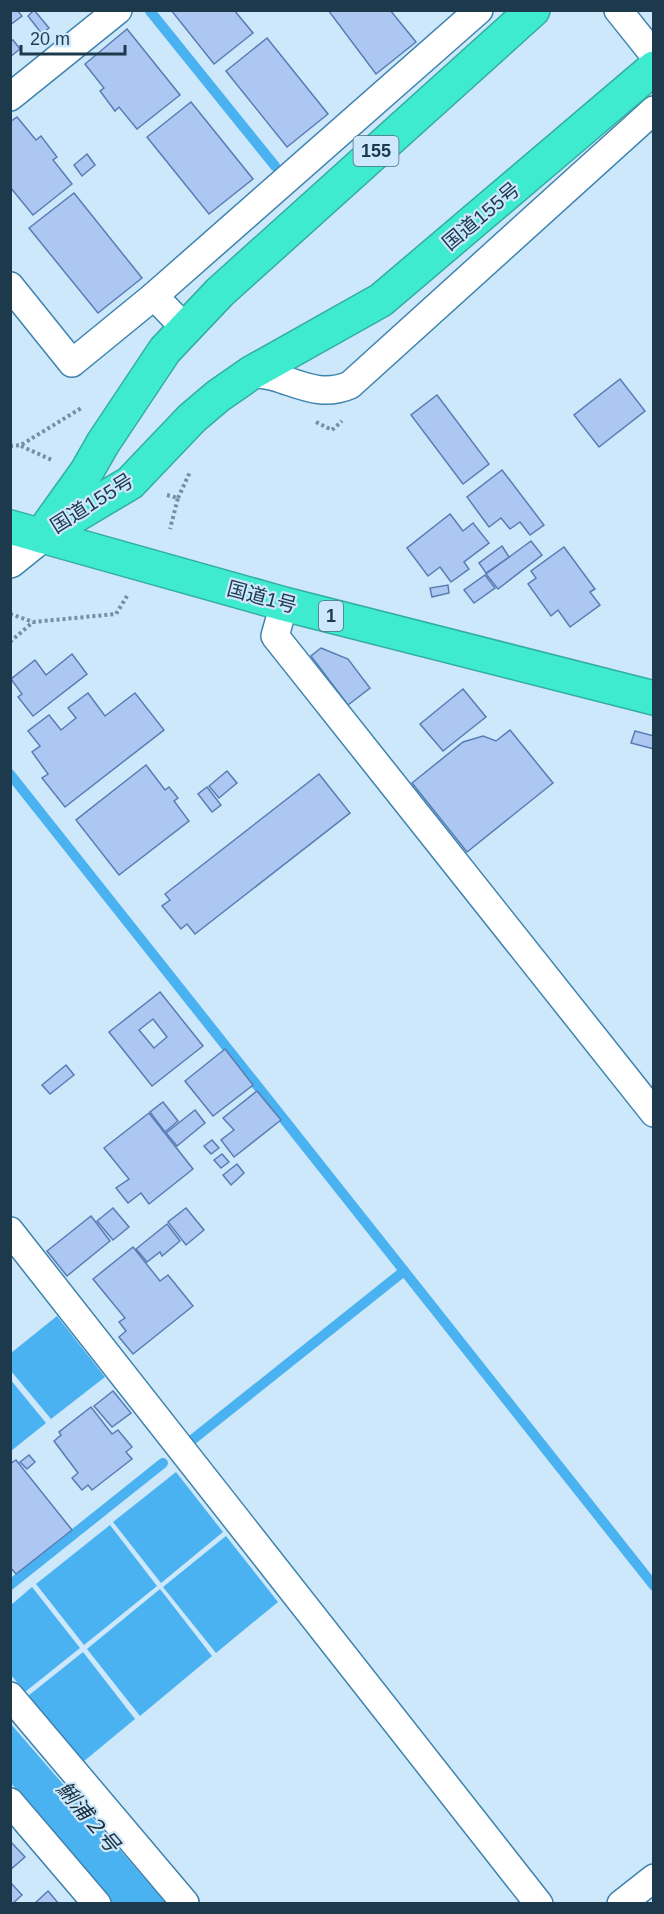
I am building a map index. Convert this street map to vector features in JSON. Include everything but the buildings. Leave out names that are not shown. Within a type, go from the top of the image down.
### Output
[{"type":"highway","name":"国道155号","points":[[26,531],[87,471],[165,350],[220,292],[533,10]]},
{"type":"highway","name":"国道155号","points":[[26,531],[130,483],[192,418],[218,396],[251,373],[381,300],[654,68]]},
{"type":"highway","name":"国道1号","points":[[26,531],[284,604],[654,698]]},
{"type":"main road","points":[[10,561],[26,531]]},
{"type":"street","points":[[10,97],[118,10]]},
{"type":"street","points":[[10,286],[72,363],[154,296],[479,10]]},
{"type":"street","points":[[618,10],[654,56]]},
{"type":"street","points":[[251,373],[272,376],[325,391],[338,390],[350,385],[654,110]]},
{"type":"street","points":[[154,296],[185,328]]},
{"type":"street","points":[[284,604],[275,636],[654,1113]]},
{"type":"street","points":[[10,1231],[539,1904]]},
{"type":"street","points":[[10,1696],[184,1903],[190,1904]]},
{"type":"street","points":[[10,1802],[97,1904]]},
{"type":"street","points":[[621,1904],[654,1878]]},
{"type":"path","points":[[21,445],[53,461]]},
{"type":"path","points":[[161,492],[178,498],[170,529]]},
{"type":"path","points":[[10,614],[33,622],[116,614],[128,596]]},
{"type":"path","points":[[10,642],[33,622]]},
{"type":"water","points":[[57,1316],[105,1377],[51,1419],[11,1371],[11,1353]]},
{"type":"water","points":[[10,1379],[46,1423],[11,1451],[10,1451]]},
{"type":"water","points":[[176,1472],[223,1532],[161,1583],[113,1522]]},
{"type":"water","points":[[110,1525],[157,1586],[84,1645],[36,1584]]},
{"type":"water","points":[[226,1536],[278,1602],[216,1653],[163,1587]]},
{"type":"water","points":[[32,1587],[80,1648],[25,1692],[11,1675],[11,1605]]},
{"type":"water","points":[[160,1589],[212,1656],[140,1716],[87,1649]]},
{"type":"water","points":[[83,1652],[135,1719],[83,1762],[28,1696]]},
{"type":"water","name":"鯏浦２号","points":[[10,1723],[166,1903],[111,1903],[11,1783]]},
{"type":"waterway","points":[[150,11],[275,166]]},
{"type":"waterway","points":[[10,774],[654,1586]]},
{"type":"waterway","points":[[192,1440],[404,1271]]},
{"type":"waterway","points":[[10,1585],[163,1463]]}]
